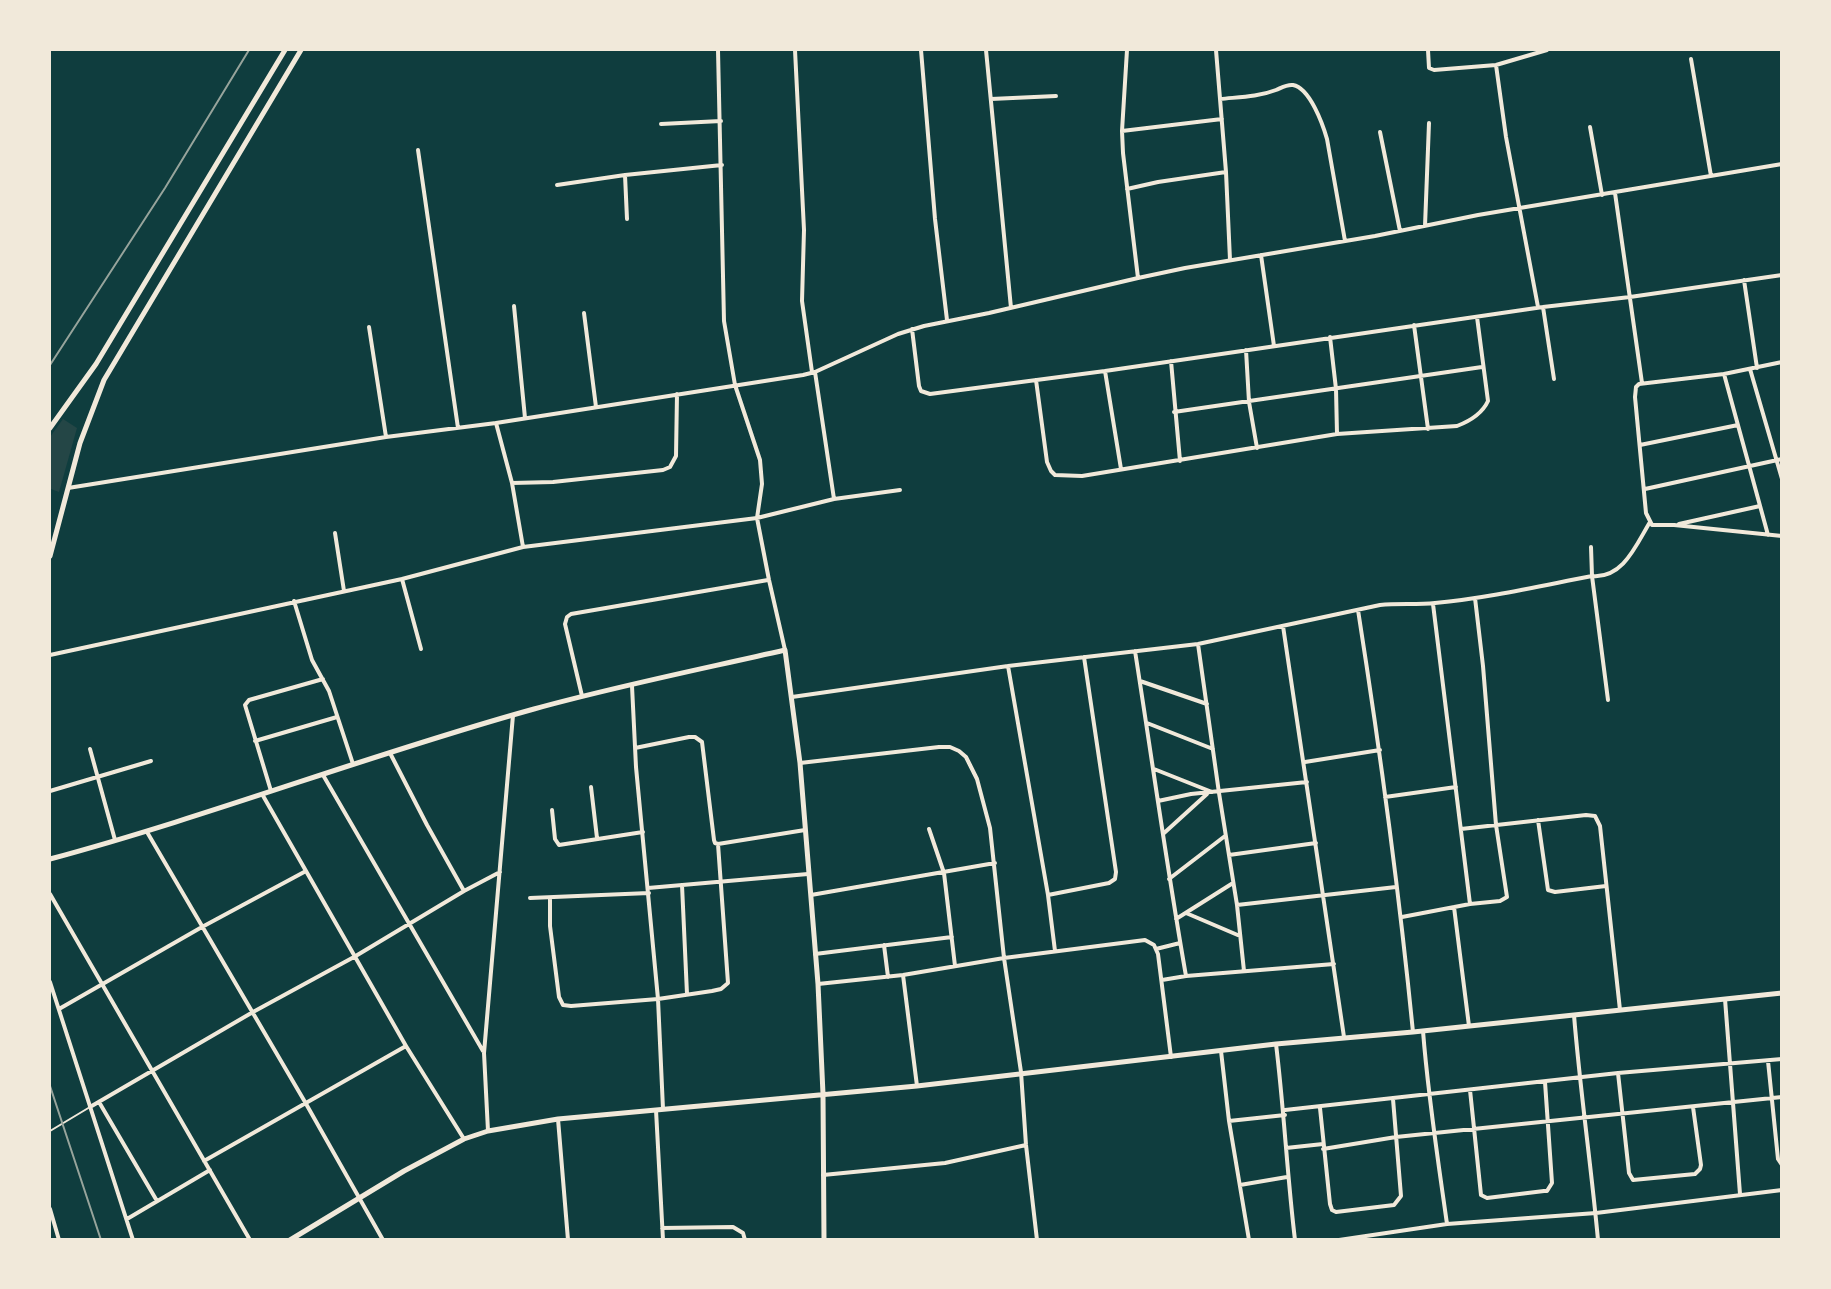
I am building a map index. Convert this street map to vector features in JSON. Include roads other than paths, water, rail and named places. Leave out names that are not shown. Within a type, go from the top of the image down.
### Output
[{"type":"street","points":[[50,428],[86,378],[119,325],[285,50]]},
{"type":"street","points":[[50,556],[86,424],[100,389],[131,332],[301,50]]},
{"type":"street","points":[[718,50],[724,321],[735,385],[761,466],[762,484],[757,518],[785,650],[800,763],[818,984],[823,1094],[824,1239]]},
{"type":"street","points":[[795,50],[804,230],[802,301],[834,499]]},
{"type":"street","points":[[921,50],[935,219],[947,320]]},
{"type":"street","points":[[986,50],[1011,308]]},
{"type":"street","points":[[1127,50],[1122,131],[1138,278]]},
{"type":"street","points":[[1216,50],[1226,172],[1230,260]]},
{"type":"street","points":[[1428,50],[1431,70],[1496,65],[1546,50]]},
{"type":"street","points":[[1691,58],[1711,176]]},
{"type":"street","points":[[1496,65],[1502,111],[1554,379]]},
{"type":"street","points":[[271,73],[282,80]]},
{"type":"street","points":[[1220,99],[1264,94],[1292,85],[1297,86],[1309,99],[1323,124],[1327,139],[1345,241]]},
{"type":"street","points":[[259,93],[270,100]]},
{"type":"street","points":[[991,99],[1056,96]]},
{"type":"street","points":[[1122,131],[1222,119]]},
{"type":"street","points":[[661,124],[721,121]]},
{"type":"street","points":[[1425,226],[1429,123]]},
{"type":"street","points":[[1590,127],[1602,195]]},
{"type":"street","points":[[1380,132],[1400,231]]},
{"type":"street","points":[[418,150],[458,428]]},
{"type":"street","points":[[221,156],[233,163]]},
{"type":"street","points":[[68,488],[814,372],[912,329],[1138,278],[1520,208],[1782,164]]},
{"type":"street","points":[[556,185],[722,165]]},
{"type":"street","points":[[1127,189],[1226,172]]},
{"type":"street","points":[[625,175],[627,219]]},
{"type":"street","points":[[201,191],[212,198]]},
{"type":"street","points":[[1616,193],[1642,383]]},
{"type":"street","points":[[169,243],[181,250]]},
{"type":"street","points":[[1261,255],[1274,346]]},
{"type":"street","points":[[912,329],[917,379],[921,391],[925,393],[962,391],[1540,307],[1630,297],[1782,275]]},
{"type":"street","points":[[1744,280],[1757,368]]},
{"type":"street","points":[[514,306],[525,418]]},
{"type":"street","points":[[584,313],[596,407]]},
{"type":"street","points":[[1036,380],[1047,462],[1055,475],[1064,477],[1180,461],[1337,434],[1428,429],[1472,420],[1486,405],[1488,396],[1482,367],[1477,317]]},
{"type":"street","points":[[119,325],[131,332]]},
{"type":"street","points":[[1414,326],[1428,429]]},
{"type":"street","points":[[369,327],[386,437]]},
{"type":"street","points":[[1330,337],[1336,388],[1337,434]]},
{"type":"street","points":[[1246,350],[1249,402],[1257,448]]},
{"type":"street","points":[[1171,361],[1180,461]]},
{"type":"street","points":[[1782,362],[1724,374],[1642,383],[1636,387],[1635,398],[1646,513],[1650,522],[1655,526],[1674,525],[1782,537]]},
{"type":"street","points":[[1174,412],[1482,367]]},
{"type":"street","points":[[1750,369],[1779,460],[1782,479]]},
{"type":"street","points":[[1104,371],[1121,469]]},
{"type":"street","points":[[1724,374],[1768,535]]},
{"type":"street","points":[[512,483],[553,482],[663,471],[670,466],[676,456],[677,394]]},
{"type":"street","points":[[496,423],[512,483],[523,547]]},
{"type":"street","points":[[1641,445],[1738,425]]},
{"type":"street","points":[[1645,489],[1779,460]]},
{"type":"street","points":[[50,656],[402,579],[523,547],[757,518],[834,499],[900,490]]},
{"type":"street","points":[[1674,525],[1760,506]]},
{"type":"street","points":[[792,697],[1008,666],[1198,644],[1396,603],[1433,604],[1592,576],[1606,576],[1620,567],[1650,522]]},
{"type":"street","points":[[335,533],[344,591]]},
{"type":"street","points":[[1591,546],[1592,576],[1608,700]]},
{"type":"street","points":[[402,579],[421,649]]},
{"type":"street","points":[[582,697],[565,624],[567,617],[572,614],[769,580]]},
{"type":"street","points":[[1401,917],[1470,904],[1500,902],[1507,897],[1496,825],[1475,598]]},
{"type":"street","points":[[294,601],[312,660],[329,691],[353,764]]},
{"type":"street","points":[[1433,604],[1470,904]]},
{"type":"street","points":[[1358,610],[1380,750],[1413,1032]]},
{"type":"street","points":[[1283,626],[1325,895],[1344,1037]]},
{"type":"street","points":[[1198,644],[1237,905],[1244,971]]},
{"type":"street","points":[[50,859],[147,832],[389,752],[513,715],[785,650]]},
{"type":"street","points":[[1135,651],[1186,976]]},
{"type":"street","points":[[1048,895],[1109,884],[1116,872],[1084,657]]},
{"type":"street","points":[[1008,666],[1048,895],[1055,951]]},
{"type":"street","points":[[271,791],[245,705],[247,701],[323,679]]},
{"type":"street","points":[[1140,681],[1207,704]]},
{"type":"street","points":[[632,686],[635,748],[658,999],[663,1109]]},
{"type":"street","points":[[488,1131],[484,1053],[513,715]]},
{"type":"street","points":[[255,741],[337,717]]},
{"type":"street","points":[[1146,723],[1214,749]]},
{"type":"street","points":[[550,899],[550,926],[561,1003],[571,1006],[658,999],[717,990],[728,983],[718,844],[713,838],[703,748],[699,739],[689,737],[635,748]]},
{"type":"street","points":[[800,763],[939,747],[950,747],[966,757],[977,780],[985,806],[995,863],[1004,958],[1021,1072],[1026,1144],[1037,1239]]},
{"type":"street","points":[[90,749],[115,841]]},
{"type":"street","points":[[1305,762],[1380,750]]},
{"type":"street","points":[[389,752],[426,825],[464,891]]},
{"type":"street","points":[[50,791],[151,761]]},
{"type":"street","points":[[1154,769],[1210,793]]},
{"type":"street","points":[[322,774],[484,1053]]},
{"type":"street","points":[[1158,801],[1191,794],[1219,793],[1307,782]]},
{"type":"street","points":[[591,787],[597,838]]},
{"type":"street","points":[[1386,797],[1456,787]]},
{"type":"street","points":[[1163,834],[1210,793]]},
{"type":"street","points":[[262,794],[406,1046],[464,1139]]},
{"type":"street","points":[[552,810],[558,844],[643,832]]},
{"type":"street","points":[[1461,829],[1586,815],[1595,816],[1600,826],[1620,1010]]},
{"type":"street","points":[[1538,820],[1548,890],[1556,892],[1606,886]]},
{"type":"street","points":[[929,829],[944,873],[955,966]]},
{"type":"street","points":[[718,844],[805,830]]},
{"type":"street","points":[[147,832],[383,1239]]},
{"type":"street","points":[[1169,879],[1226,835]]},
{"type":"street","points":[[1229,855],[1317,843]]},
{"type":"street","points":[[811,895],[995,863]]},
{"type":"street","points":[[59,1009],[202,927],[306,871]]},
{"type":"street","points":[[90,1107],[253,1012],[354,957],[409,922],[500,872]]},
{"type":"street","points":[[530,898],[550,899],[808,873]]},
{"type":"street","points":[[1176,920],[1233,883]]},
{"type":"street","points":[[682,885],[687,994]]},
{"type":"street","points":[[1237,905],[1396,887]]},
{"type":"street","points":[[50,894],[249,1239]]},
{"type":"street","points":[[1454,907],[1469,1026]]},
{"type":"street","points":[[1186,913],[1240,936]]},
{"type":"street","points":[[815,954],[952,937]]},
{"type":"street","points":[[818,984],[903,975],[1004,958],[1138,940],[1149,942],[1156,949],[1162,980],[1171,1056]]},
{"type":"street","points":[[1156,949],[1180,943]]},
{"type":"street","points":[[884,945],[888,976]]},
{"type":"street","points":[[1162,980],[1334,964]]},
{"type":"street","points":[[903,975],[917,1086]]},
{"type":"street","points":[[50,982],[133,1239]]},
{"type":"street","points":[[290,1239],[464,1139],[488,1131],[558,1119],[917,1086],[1021,1072],[1276,1044],[1423,1031],[1782,993]]},
{"type":"street","points":[[1725,999],[1740,1194]]},
{"type":"street","points":[[1574,1015],[1598,1239]]},
{"type":"street","points":[[1423,1031],[1427,1093],[1435,1133],[1447,1224]]},
{"type":"street","points":[[1276,1044],[1285,1113],[1287,1178],[1295,1239]]},
{"type":"street","points":[[204,1161],[406,1046]]},
{"type":"street","points":[[1221,1051],[1229,1121],[1249,1239]]},
{"type":"street","points":[[1229,1121],[1427,1093],[1782,1059]]},
{"type":"street","points":[[1768,1060],[1778,1159],[1782,1165]]},
{"type":"street","points":[[1618,1073],[1630,1178],[1637,1181],[1698,1172],[1701,1165],[1693,1107]]},
{"type":"street","points":[[1470,1090],[1480,1191],[1481,1195],[1487,1198],[1544,1191],[1551,1187],[1545,1082]]},
{"type":"street","points":[[1286,1148],[1782,1097]]},
{"type":"street","points":[[1320,1108],[1332,1210],[1336,1212],[1394,1205],[1401,1196],[1393,1099]]},
{"type":"street","points":[[99,1102],[157,1201]]},
{"type":"street","points":[[656,1109],[663,1239]]},
{"type":"street","points":[[558,1119],[568,1239]]},
{"type":"street","points":[[822,1175],[945,1163],[1026,1144]]},
{"type":"street","points":[[127,1219],[210,1170]]},
{"type":"street","points":[[1239,1185],[1287,1178]]},
{"type":"street","points":[[1339,1239],[1447,1224],[1596,1213],[1782,1190]]},
{"type":"street","points":[[50,1209],[59,1239]]},
{"type":"street","points":[[662,1228],[733,1227],[743,1233],[745,1239]]},
{"type":"lane","points":[[50,1131],[90,1107]]},
{"type":"railway","points":[[50,365],[165,188],[249,50]]},
{"type":"railway","points":[[50,1086],[101,1240]]}]
